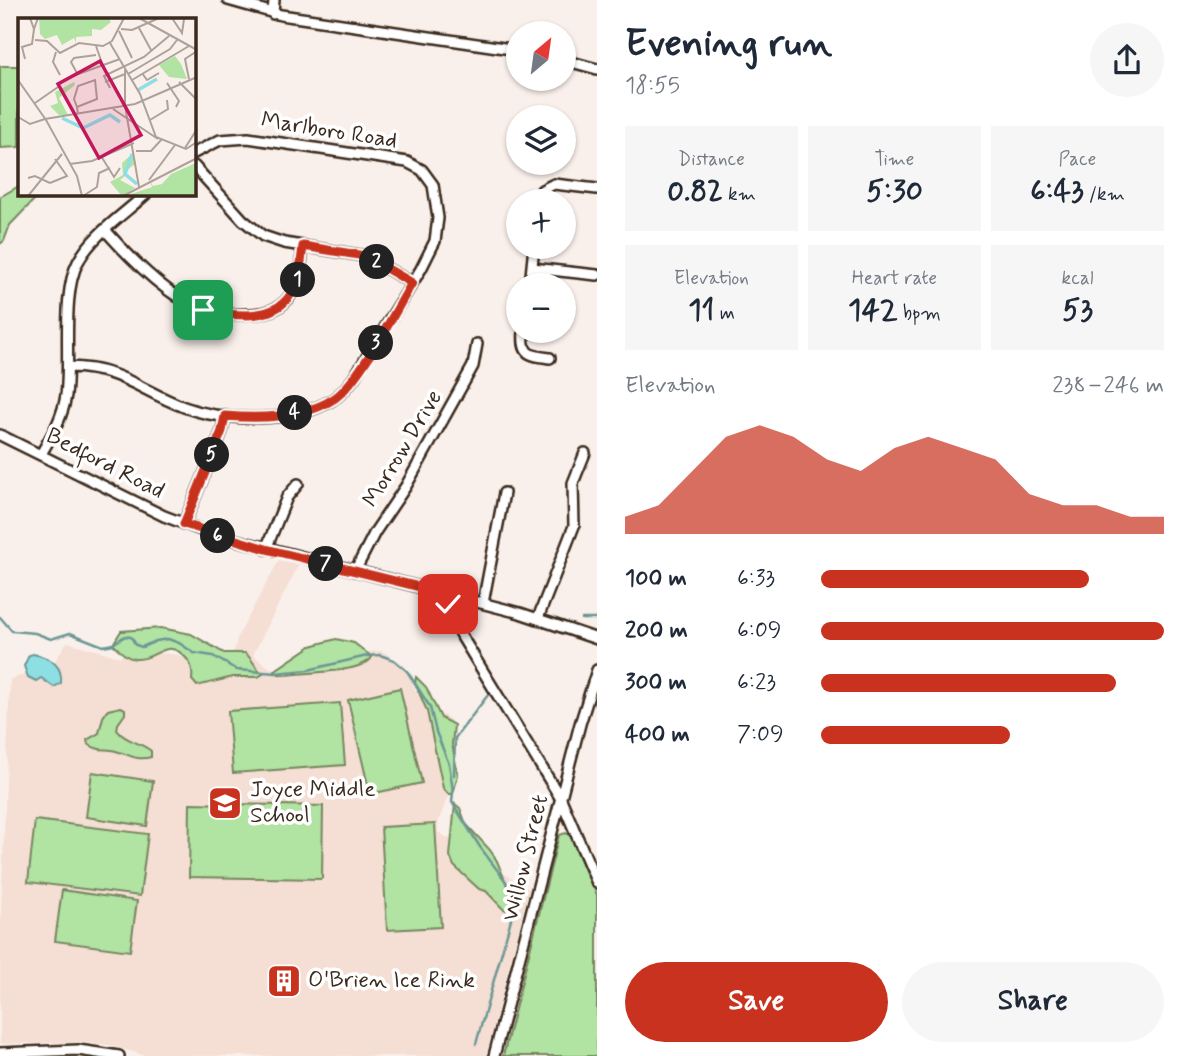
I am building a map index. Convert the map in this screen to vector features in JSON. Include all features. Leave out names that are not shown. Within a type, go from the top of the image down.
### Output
[{"type":"street","points":[[228,0],[273,14],[506,48]]},
{"type":"street","points":[[273,14],[274,0]]},
{"type":"street","points":[[576,63],[597,69]]},
{"type":"street","name":"Marlboro Road","points":[[69,367],[105,371],[186,408],[225,416],[254,418],[319,407],[333,399],[354,377],[433,249],[438,225],[437,201],[433,185],[426,174],[416,166],[398,160],[248,138],[220,140],[196,152]]},
{"type":"street","points":[[196,168],[251,228],[276,241],[365,256],[412,283]]},
{"type":"street","points":[[544,189],[552,184],[597,189]]},
{"type":"street","points":[[41,454],[64,407],[69,367],[69,309],[73,276],[83,254],[144,196]]},
{"type":"street","points":[[106,231],[140,267],[179,296],[203,310],[225,314],[264,313],[286,301],[299,278],[303,246]]},
{"type":"street","points":[[531,273],[533,259]]},
{"type":"street","points":[[532,268],[597,275]]},
{"type":"street","points":[[523,343],[531,355],[550,358]]},
{"type":"street","name":"Morrow Drive","points":[[355,571],[375,532],[412,476],[472,367],[477,344]]},
{"type":"street","points":[[184,524],[222,431],[225,416]]},
{"type":"street","name":"Bedford Road","points":[[0,435],[184,524],[266,549],[538,618],[597,639]]},
{"type":"street","points":[[538,618],[574,526],[573,483],[585,453]]},
{"type":"street","points":[[266,549],[287,496],[298,484]]},
{"type":"street","points":[[483,603],[504,493]]},
{"type":"street","points":[[448,594],[449,609],[456,627],[561,799],[597,883]]},
{"type":"street","name":"Willow Street","points":[[494,1056],[597,670]]},
{"type":"street","points":[[0,1053],[91,1051],[119,1056]]},
{"type":"shaded area","name":"Joyce Middle School","points":[[279,560],[299,564],[253,655],[275,669],[376,651],[382,651],[400,662],[410,673],[422,703],[450,719],[455,728],[450,748],[451,788],[439,820],[438,832],[529,889],[486,1056],[146,1056],[114,1046],[85,1042],[0,1044],[0,936],[10,679],[51,667],[67,642],[120,657],[125,652],[161,653],[179,655],[191,662],[229,667],[238,636]]},
{"type":"green space","points":[[0,66],[18,66],[18,147],[0,148]]},
{"type":"green space","points":[[18,187],[18,196],[35,196],[10,225],[4,241],[0,244],[0,197]]},
{"type":"green space","points":[[161,628],[191,634],[224,653],[245,653],[263,674],[258,677],[233,677],[197,686],[192,680],[190,664],[180,652],[167,649],[143,659],[133,659],[113,644],[121,631]]},
{"type":"green space","points":[[336,639],[354,643],[372,657],[358,666],[333,671],[286,675],[274,671],[311,646]]},
{"type":"green space","points":[[416,677],[426,687],[441,718],[454,725],[452,744],[458,775],[453,794],[448,794],[443,788],[427,711],[415,683]]},
{"type":"green space","points":[[400,688],[422,783],[370,794],[348,700]]},
{"type":"green space","points":[[340,703],[345,765],[233,773],[228,711]]},
{"type":"green space","points":[[121,707],[125,709],[125,714],[117,730],[124,737],[151,751],[151,757],[135,758],[88,744],[87,740],[99,733],[103,717],[108,710]]},
{"type":"green space","points":[[92,772],[153,781],[147,826],[86,817]]},
{"type":"green space","points":[[190,803],[323,806],[322,879],[189,877]]},
{"type":"green space","points":[[455,804],[460,808],[466,824],[497,861],[511,895],[509,911],[503,909],[486,891],[479,889],[454,866],[450,856]]},
{"type":"green space","points":[[35,820],[148,834],[140,896],[28,882]]},
{"type":"green space","points":[[435,824],[441,927],[387,930],[381,827]]},
{"type":"green space","points":[[566,833],[574,839],[597,895],[597,1056],[503,1056],[559,835]]},
{"type":"green space","points":[[62,890],[137,901],[130,951],[55,941]]},
{"type":"water","points":[[33,654],[54,663],[60,671],[61,683],[54,687],[41,678],[36,681],[28,677],[24,666],[29,655]]},
{"type":"waterway","points":[[0,617],[12,631],[35,633],[51,639],[70,633],[103,646],[113,644],[125,636],[131,637],[136,645],[142,647],[168,639],[194,653],[213,656],[237,670],[276,673],[308,670],[380,655],[394,660],[407,671],[430,707],[436,732],[449,764],[453,791]]},
{"type":"waterway","points":[[582,619],[597,619]]},
{"type":"waterway","points":[[454,775],[455,738],[488,695]]},
{"type":"waterway","points":[[453,792],[452,802],[480,847],[510,887],[511,919],[476,1044]]},
{"type":"place","name":"Joyce Middle School","points":[[225,803]]},
{"type":"place","name":"O'Brien Ice Rink","points":[[284,981]]},
{"type":"route","points":[[203,310],[225,314],[256,314],[280,306],[296,286],[303,246],[365,256],[412,283],[354,377],[339,395],[319,407],[286,414],[254,418],[225,416],[222,431],[184,524],[266,549],[448,594],[448,604]]}]
